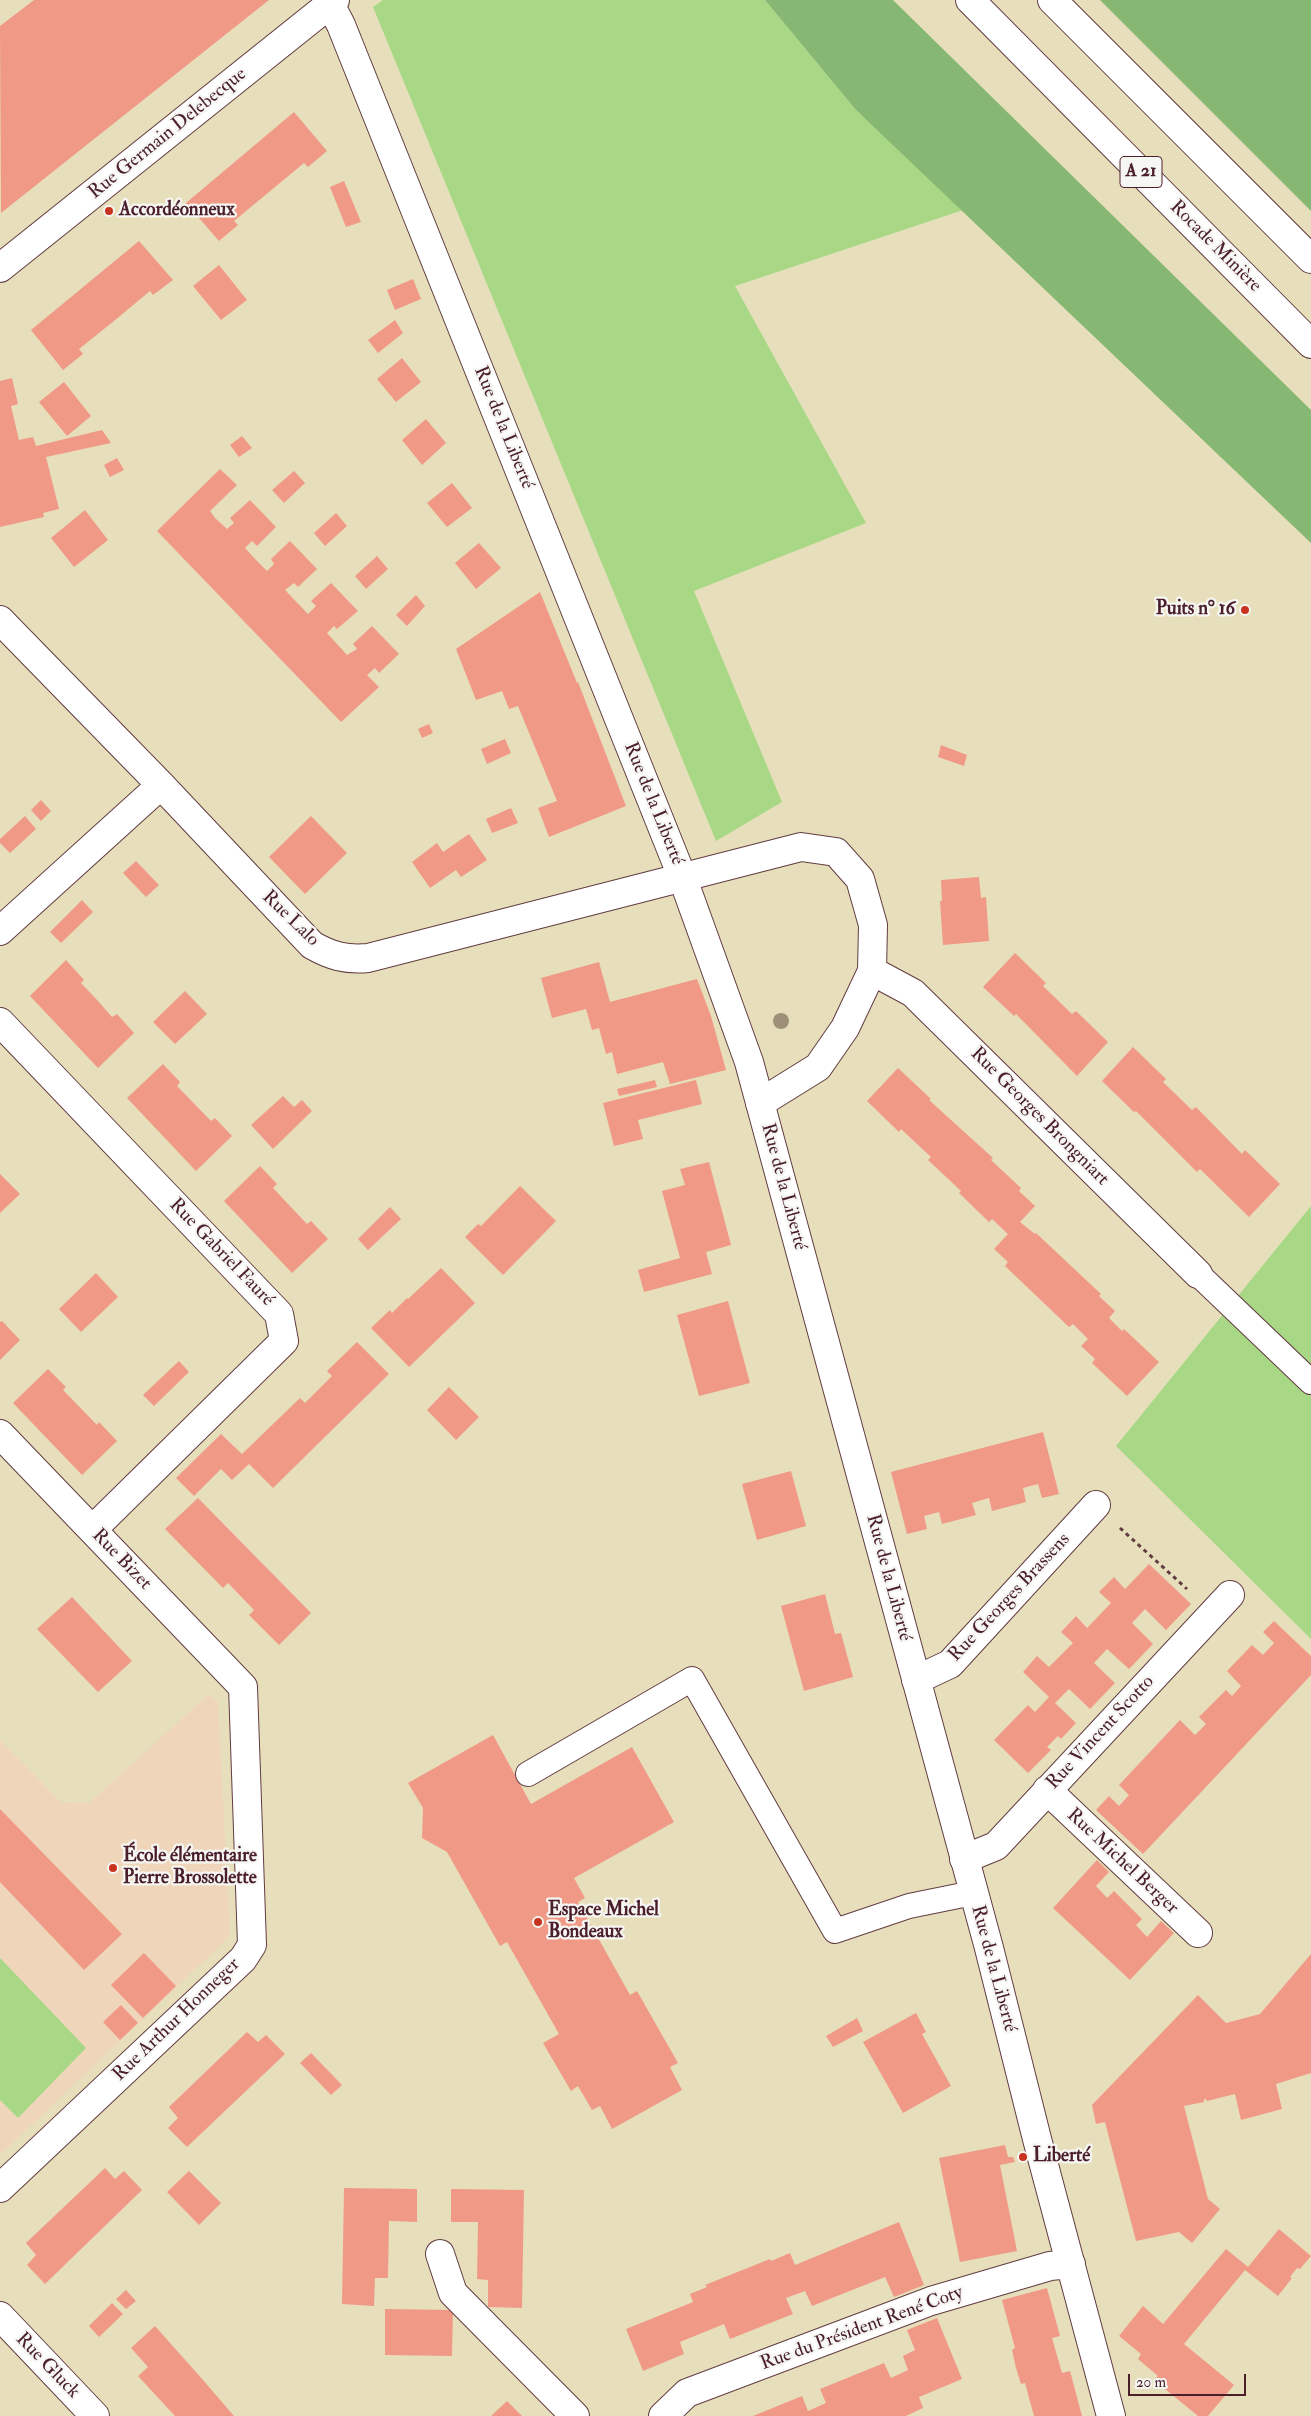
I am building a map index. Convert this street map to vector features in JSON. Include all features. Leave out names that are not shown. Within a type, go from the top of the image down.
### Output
[{"type":"main road","name":"Rocade Minière","points":[[970,0],[1311,344]]},
{"type":"main road","points":[[1052,0],[1311,259]]},
{"type":"main road","name":"Rue Germain Delebecque","points":[[0,268],[331,1]]},
{"type":"main road","name":"Rue de la Liberté","points":[[331,1],[683,879],[749,1062],[1112,2416]]},
{"type":"main road","name":"Rue Lalo","points":[[0,620],[161,785],[312,945],[330,955],[350,960],[368,958],[683,879],[754,858],[801,847],[836,852],[860,879],[873,925],[872,971]]},
{"type":"main road","points":[[0,931],[161,785]]},
{"type":"main road","points":[[760,1104],[818,1067],[845,1028],[872,971]]},
{"type":"main road","name":"Rue Georges Brongniart","points":[[872,971],[913,993],[1198,1274]]},
{"type":"main road","name":"Rue Gabriel Fauré","points":[[0,1022],[279,1314],[284,1341],[92,1530]]},
{"type":"main road","name":"Rue Bizet","points":[[0,1434],[242,1687]]},
{"type":"main road","name":"Rue Georges Brassens","points":[[916,1680],[950,1664],[1096,1505]]},
{"type":"main road","name":"Rue Vincent Scotto","points":[[964,1859],[996,1846],[1222,1604]]},
{"type":"main road","name":"Rue Arthur Honneger","points":[[0,2188],[243,1959],[252,1945],[242,1687]]},
{"type":"main road","name":"Rue Michel Berger","points":[[1047,1790],[1198,1933]]},
{"type":"main road","points":[[440,2254],[453,2293],[575,2416]]},
{"type":"main road","name":"Rue du Président René Coty","points":[[662,2416],[687,2393],[931,2300],[1050,2266],[1071,2264]]},
{"type":"main road","name":"Rue Gluck","points":[[0,2316],[95,2416]]},
{"type":"lane","points":[[1198,1274],[1311,1382]]},
{"type":"lane","points":[[528,1774],[692,1679],[835,1931],[909,1906],[973,1893]]},
{"type":"path","points":[[1096,1505],[1222,1604]]},
{"type":"shaded area","name":"École élémentaire Pierre Brossolette","points":[[209,1694],[218,1702],[230,1932],[226,1940],[0,2155],[0,1740],[61,1802],[89,1803]]},
{"type":"green space","points":[[383,0],[765,0],[856,110],[963,210],[735,286],[866,523],[694,591],[782,802],[716,841],[373,7]]},
{"type":"green space","points":[[765,0],[893,0],[1311,410],[1311,543],[856,110]]},
{"type":"green space","points":[[1100,0],[1311,0],[1311,211]]},
{"type":"green space","points":[[1311,1206],[1311,1639],[1116,1446]]},
{"type":"green space","points":[[0,1958],[86,2048],[18,2118],[0,2100]]},
{"type":"building","points":[[34,0],[269,0],[1,213],[0,26]]},
{"type":"building","points":[[294,112],[327,151],[308,167],[304,163],[234,221],[238,225],[219,241],[186,203]]},
{"type":"building","points":[[344,181],[361,222],[346,227],[330,187]]},
{"type":"building","points":[[139,241],[173,280],[153,295],[150,291],[79,349],[83,354],[63,370],[31,330]]},
{"type":"building","points":[[219,265],[247,300],[221,320],[193,286]]},
{"type":"building","points":[[413,279],[421,299],[395,310],[387,290]]},
{"type":"building","points":[[395,320],[403,333],[378,353],[368,340]]},
{"type":"building","points":[[402,358],[421,382],[396,402],[377,379]]},
{"type":"building","points":[[12,378],[18,404],[11,406],[19,440],[33,437],[36,446],[102,430],[111,443],[46,457],[59,509],[43,513],[44,517],[0,527],[0,381]]},
{"type":"building","points":[[64,382],[91,416],[67,436],[39,402]]},
{"type":"building","points":[[426,419],[446,443],[422,465],[402,440]]},
{"type":"building","points":[[242,436],[252,448],[239,457],[230,445]]},
{"type":"building","points":[[117,458],[124,470],[110,477],[104,465]]},
{"type":"building","points":[[220,469],[237,485],[210,511],[215,518],[227,529],[234,523],[230,518],[250,500],[276,527],[257,546],[252,541],[245,548],[256,560],[267,571],[274,564],[271,559],[290,541],[317,569],[298,587],[294,583],[285,590],[308,614],[316,606],[311,601],[331,583],[358,611],[337,629],[334,626],[327,633],[347,655],[357,649],[353,644],[372,626],[399,654],[379,673],[375,668],[367,675],[379,687],[341,722],[157,531]]},
{"type":"building","points":[[294,471],[305,483],[284,503],[272,490]]},
{"type":"building","points":[[452,483],[472,508],[447,527],[427,503]]},
{"type":"building","points":[[85,510],[108,540],[74,567],[51,538]]},
{"type":"building","points":[[336,513],[347,526],[325,546],[314,533]]},
{"type":"building","points":[[479,543],[501,568],[476,589],[455,563]]},
{"type":"building","points":[[377,556],[388,569],[366,589],[355,576]]},
{"type":"building","points":[[540,592],[578,682],[626,806],[549,837],[538,808],[557,801],[518,706],[509,709],[502,691],[476,700],[456,649]]},
{"type":"building","points":[[416,595],[425,606],[407,626],[396,615]]},
{"type":"building","points":[[429,724],[433,733],[422,738],[418,729]]},
{"type":"building","points":[[505,739],[511,753],[487,764],[481,749]]},
{"type":"building","points":[[941,745],[967,755],[964,766],[938,757]]},
{"type":"building","points":[[41,800],[51,811],[41,821],[31,810]]},
{"type":"building","points":[[511,808],[518,823],[492,833],[486,819]]},
{"type":"building","points":[[25,816],[36,829],[10,853],[0,843],[0,839]]},
{"type":"building","points":[[311,816],[347,853],[305,894],[269,857]]},
{"type":"building","points":[[469,834],[487,860],[461,877],[456,870],[430,888],[412,862],[437,843],[443,852]]},
{"type":"building","points":[[136,861],[159,885],[146,897],[123,873]]},
{"type":"building","points":[[979,877],[981,898],[986,897],[989,941],[943,945],[940,901],[942,901],[941,880]]},
{"type":"building","points":[[82,900],[93,912],[61,943],[50,932]]},
{"type":"building","points":[[1015,953],[1046,983],[1043,986],[1072,1014],[1076,1011],[1108,1042],[1077,1076],[1016,1014],[1014,1016],[983,987]]},
{"type":"building","points":[[66,960],[84,980],[81,983],[112,1017],[117,1014],[134,1033],[98,1068],[30,996]]},
{"type":"building","points":[[599,962],[610,1002],[697,979],[711,1016],[726,1070],[670,1084],[663,1062],[617,1074],[612,1052],[606,1054],[599,1028],[592,1030],[586,1009],[552,1018],[541,978]]},
{"type":"building","points":[[185,991],[207,1014],[175,1044],[153,1022]]},
{"type":"building","points":[[1133,1047],[1166,1079],[1163,1082],[1192,1110],[1196,1107],[1242,1154],[1245,1150],[1280,1184],[1249,1217],[1200,1169],[1197,1172],[1136,1111],[1134,1112],[1102,1081]]},
{"type":"building","points":[[163,1064],[180,1082],[177,1086],[211,1121],[215,1118],[232,1136],[196,1171],[127,1098]]},
{"type":"building","points":[[898,1068],[931,1099],[929,1100],[993,1158],[991,1160],[1021,1188],[1019,1191],[1035,1206],[1020,1222],[1036,1233],[1101,1294],[1099,1296],[1115,1311],[1109,1318],[1122,1331],[1124,1329],[1159,1362],[1127,1396],[1092,1363],[1095,1359],[1081,1346],[1088,1339],[1073,1324],[1069,1327],[1005,1266],[1008,1262],[994,1249],[1008,1234],[992,1219],[989,1222],[959,1193],[961,1191],[928,1160],[931,1157],[901,1129],[899,1132],[867,1101]]},
{"type":"building","points":[[655,1080],[657,1087],[619,1096],[617,1089]]},
{"type":"building","points":[[696,1080],[702,1104],[638,1120],[643,1139],[614,1146],[603,1103]]},
{"type":"building","points":[[283,1096],[294,1107],[302,1100],[312,1111],[273,1149],[251,1125]]},
{"type":"building","points":[[709,1162],[731,1245],[706,1252],[712,1274],[644,1292],[638,1270],[680,1258],[662,1191],[685,1185],[680,1169]]},
{"type":"building","points":[[260,1166],[277,1184],[273,1188],[307,1224],[311,1221],[328,1239],[292,1273],[224,1201]]},
{"type":"building","points":[[0,1174],[20,1194],[0,1213]]},
{"type":"building","points":[[520,1186],[556,1221],[503,1275],[465,1237],[478,1224],[481,1226]]},
{"type":"building","points":[[390,1207],[401,1219],[368,1250],[358,1239]]},
{"type":"building","points":[[441,1268],[475,1303],[409,1367],[371,1328],[390,1310],[392,1313]]},
{"type":"building","points":[[96,1273],[118,1297],[81,1332],[59,1309]]},
{"type":"building","points":[[728,1301],[750,1383],[699,1396],[677,1315]]},
{"type":"building","points":[[2,1321],[20,1340],[0,1360],[0,1322]]},
{"type":"building","points":[[357,1342],[389,1374],[273,1488],[249,1464],[232,1480],[221,1469],[194,1496],[176,1478],[221,1434],[242,1454],[300,1398],[305,1403],[332,1376],[327,1371]]},
{"type":"building","points":[[179,1361],[189,1372],[154,1406],[143,1395]]},
{"type":"building","points":[[48,1369],[66,1387],[63,1390],[97,1425],[99,1422],[117,1441],[82,1475],[13,1403]]},
{"type":"building","points":[[449,1387],[479,1417],[456,1440],[427,1410]]},
{"type":"building","points":[[1043,1432],[1059,1494],[1042,1498],[1038,1484],[1023,1488],[1026,1502],[992,1511],[989,1498],[972,1503],[976,1515],[942,1524],[939,1512],[924,1516],[927,1529],[907,1534],[891,1472]]},
{"type":"building","points":[[791,1471],[806,1526],[757,1540],[742,1484]]},
{"type":"building","points":[[198,1498],[311,1613],[279,1645],[249,1615],[254,1610],[228,1583],[223,1588],[165,1529]]},
{"type":"building","points":[[1149,1564],[1191,1604],[1166,1630],[1145,1609],[1132,1623],[1153,1644],[1129,1669],[1107,1649],[1094,1663],[1115,1683],[1090,1709],[1069,1689],[1055,1703],[1076,1723],[1061,1739],[1058,1736],[1047,1747],[1051,1750],[1028,1773],[994,1740],[1028,1705],[1035,1712],[1049,1697],[1023,1672],[1037,1656],[1049,1667],[1073,1643],[1061,1632],[1076,1616],[1087,1628],[1111,1603],[1099,1592],[1114,1577],[1125,1589]]},
{"type":"building","points":[[825,1594],[835,1634],[841,1633],[853,1677],[804,1691],[781,1606]]},
{"type":"building","points":[[72,1597],[132,1661],[98,1692],[37,1629]]},
{"type":"building","points":[[1274,1621],[1311,1656],[1311,1675],[1143,1854],[1096,1810],[1109,1796],[1119,1806],[1129,1795],[1119,1785],[1180,1720],[1195,1735],[1206,1724],[1199,1717],[1226,1690],[1232,1696],[1241,1686],[1227,1671],[1252,1645],[1263,1655],[1274,1643],[1263,1632]]},
{"type":"building","name":"Espace Michel Bondeaux","points":[[493,1735],[531,1804],[632,1747],[674,1822],[574,1878],[585,1898],[578,1902],[630,1995],[637,1991],[678,2063],[670,2067],[682,2090],[612,2129],[600,2106],[592,2110],[578,2086],[571,2091],[543,2043],[559,2034],[507,1942],[500,1946],[447,1852],[422,1838],[423,1808],[408,1783]]},
{"type":"building","points":[[0,1809],[122,1934],[84,1970],[0,1882]]},
{"type":"building","points":[[1097,1860],[1109,1872],[1096,1886],[1107,1898],[1114,1891],[1142,1919],[1136,1925],[1147,1937],[1161,1921],[1174,1933],[1130,1980],[1053,1908]]},
{"type":"building","points":[[144,1953],[176,1986],[143,2018],[111,1985]]},
{"type":"building","points":[[1311,1954],[1311,2073],[1276,2084],[1282,2109],[1241,2120],[1235,2094],[1207,2101],[1204,2099],[1204,2102],[1184,2106],[1208,2199],[1220,2209],[1192,2243],[1179,2232],[1136,2241],[1105,2122],[1096,2124],[1092,2105],[1198,1995],[1226,2023],[1260,2014]]},
{"type":"building","points":[[121,2005],[138,2023],[120,2040],[103,2022]]},
{"type":"building","points":[[916,2013],[926,2032],[922,2034],[951,2086],[903,2113],[863,2042]]},
{"type":"building","points":[[857,2018],[863,2031],[833,2047],[826,2036]]},
{"type":"building","points":[[247,2032],[258,2042],[266,2035],[285,2054],[187,2147],[168,2128],[178,2118],[169,2107]]},
{"type":"building","points":[[311,2053],[342,2085],[331,2095],[300,2063]]},
{"type":"building","points":[[1005,2145],[1008,2157],[1013,2157],[1015,2162],[1000,2165],[1017,2251],[960,2262],[939,2158]]},
{"type":"building","points":[[105,2168],[115,2179],[124,2171],[142,2190],[45,2284],[27,2265],[36,2255],[26,2243]]},
{"type":"building","points":[[189,2171],[221,2203],[199,2225],[167,2192]]},
{"type":"building","points":[[344,2188],[417,2189],[417,2222],[389,2221],[388,2278],[375,2278],[374,2306],[342,2304]]},
{"type":"building","points":[[451,2189],[524,2190],[522,2308],[488,2307],[488,2280],[477,2279],[478,2222],[451,2222]]},
{"type":"building","points":[[899,2222],[924,2285],[894,2297],[885,2277],[812,2306],[805,2291],[786,2298],[793,2314],[730,2339],[724,2324],[680,2342],[684,2354],[643,2371],[626,2329],[693,2302],[690,2294],[707,2287],[705,2285],[770,2259],[771,2261],[790,2253],[795,2265]]},
{"type":"building","points":[[1279,2229],[1311,2256],[1300,2269],[1297,2268],[1278,2296],[1245,2270],[1184,2344],[1234,2385],[1208,2416],[1198,2416],[1154,2380],[1158,2376],[1138,2359],[1141,2354],[1119,2336],[1143,2306],[1163,2324],[1226,2249],[1248,2267]]},
{"type":"building","points":[[1047,2288],[1060,2336],[1052,2338],[1062,2373],[1070,2371],[1082,2416],[1034,2416],[1025,2383],[1021,2384],[1016,2368],[1012,2350],[1015,2348],[1002,2300]]},
{"type":"building","points":[[126,2290],[136,2301],[126,2309],[116,2299]]},
{"type":"building","points":[[112,2303],[123,2314],[99,2337],[89,2326]]},
{"type":"building","points":[[385,2309],[453,2310],[452,2356],[385,2355]]},
{"type":"building","points":[[937,2318],[962,2379],[919,2397],[923,2408],[906,2416],[753,2416],[802,2396],[808,2411],[826,2403],[820,2389],[884,2363],[891,2378],[908,2370],[903,2356],[915,2350],[907,2330]]},
{"type":"building","points":[[155,2326],[234,2416],[175,2416],[138,2376],[148,2367],[131,2348]]},
{"type":"building","points":[[507,2401],[522,2416],[491,2416]]},
{"type":"place","name":"Accordéonneux","points":[[109,211]]},
{"type":"place","name":"Puits n° 16","points":[[1245,610]]},
{"type":"place","name":"École élémentaire Pierre Brossolette","points":[[113,1868]]},
{"type":"place","name":"Espace Michel Bondeaux","points":[[538,1922]]},
{"type":"place","name":"Liberté","points":[[1023,2157]]}]
